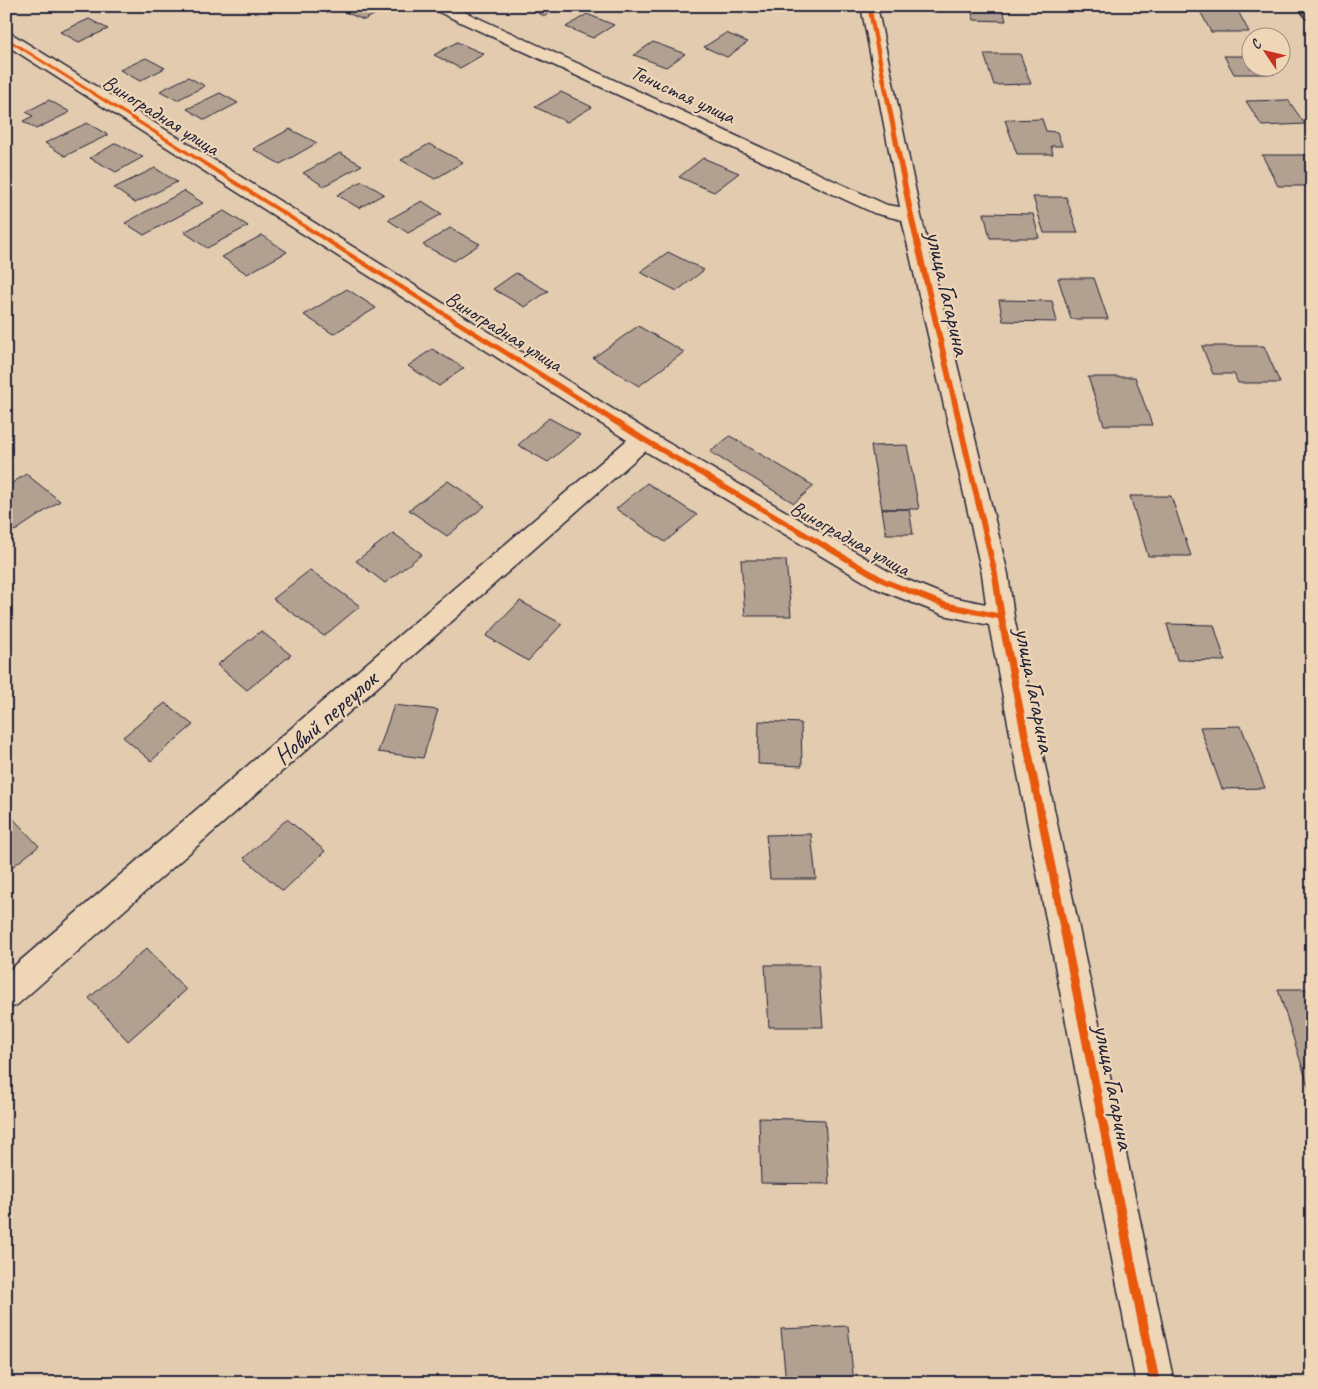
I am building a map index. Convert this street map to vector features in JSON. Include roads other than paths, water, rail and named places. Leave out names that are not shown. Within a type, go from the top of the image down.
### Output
[{"type":"street","name":"Тенистая улица","points":[[438,6],[881,209],[910,216]]},
{"type":"street","name":"улица Гагарина","points":[[869,6],[910,216],[995,574],[1001,617],[1154,1383]]},
{"type":"street","points":[[1306,6],[1312,16]]},
{"type":"street","name":"Виноградная улица","points":[[6,38],[643,439],[884,581],[944,605],[1001,617]]},
{"type":"street","name":"Новый переулок","points":[[6,994],[643,439]]}]
